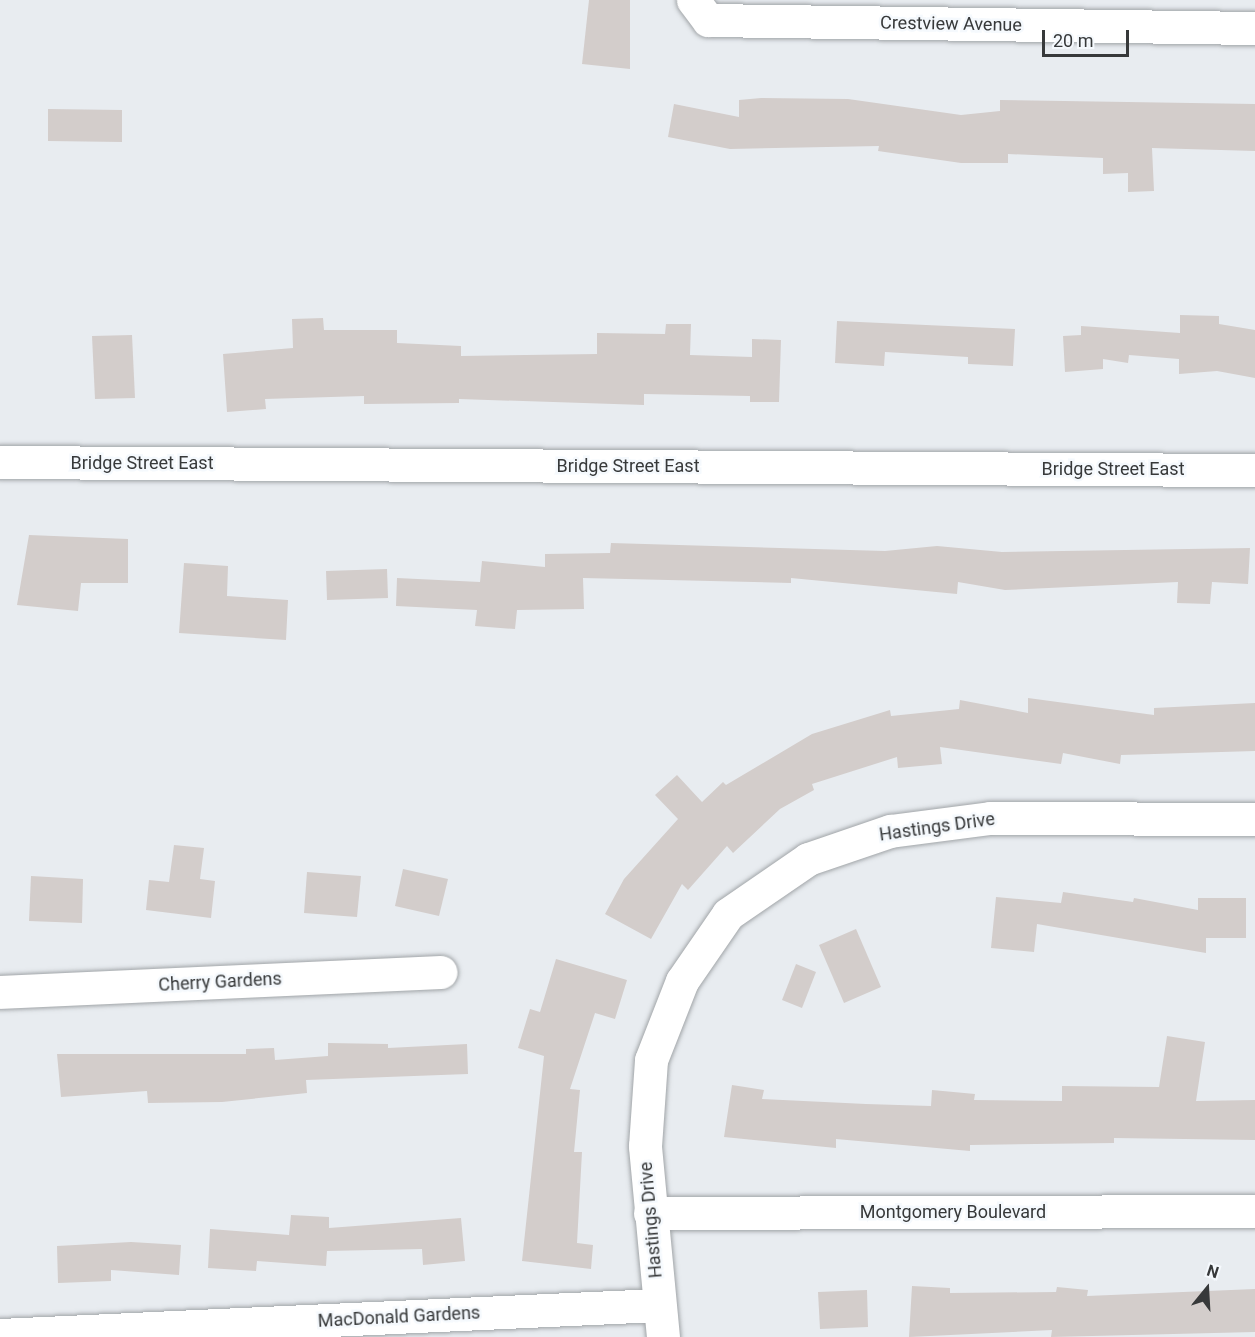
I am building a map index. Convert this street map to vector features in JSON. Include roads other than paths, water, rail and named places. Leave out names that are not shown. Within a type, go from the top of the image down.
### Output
[{"type":"street","name":"Crestview Avenue","points":[[693,0],[708,20],[1255,28]]},
{"type":"street","name":"Bridge Street East","points":[[0,462],[1255,470]]},
{"type":"street","name":"Hastings Drive","points":[[657,1305],[645,1146],[651,1060],[682,981],[728,914],[808,859],[890,831],[990,818],[1255,819]]},
{"type":"street","name":"Cherry Gardens","points":[[0,992],[441,972]]},
{"type":"street","name":"Montgomery Boulevard","points":[[650,1213],[1255,1211]]},
{"type":"street","name":"MacDonald Gardens","points":[[0,1335],[657,1305]]},
{"type":"street","points":[[657,1305],[663,1337]]}]
